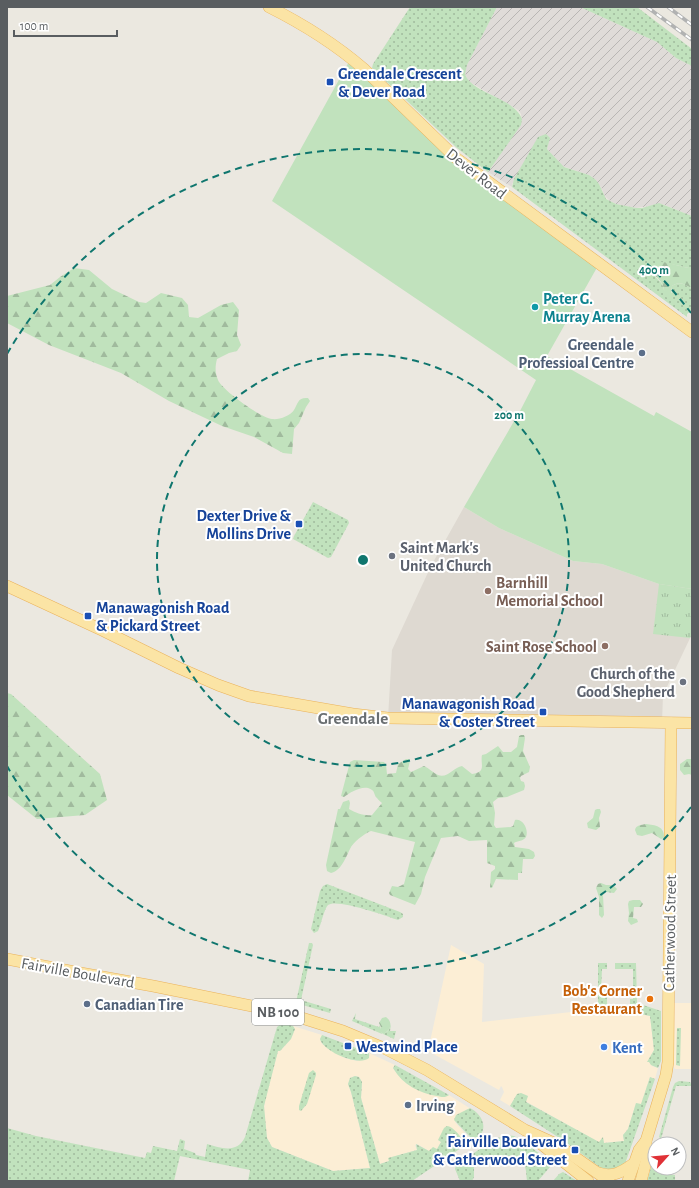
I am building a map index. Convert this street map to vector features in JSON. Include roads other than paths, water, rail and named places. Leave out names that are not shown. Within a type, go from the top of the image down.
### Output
[{"type":"main road","name":"Dever Road","points":[[269,7],[288,16],[326,39],[351,58],[456,158],[692,332]]},
{"type":"main road","points":[[7,586],[180,668],[218,685],[249,696],[353,714],[388,718],[692,723]]},
{"type":"main road","name":"Catherwood Street","points":[[640,1181],[647,1158],[646,1141],[666,1074],[668,1062],[671,723]]},
{"type":"main road","name":"Fairville Boulevard","points":[[7,958],[271,1010],[329,1026],[365,1040],[414,1063],[468,1094],[525,1130],[556,1144],[609,1181]]},
{"type":"main road","name":"Fairville Boulevard","points":[[525,1130],[588,1181]]},
{"type":"main road","name":"Catherwood Street","points":[[628,1181],[639,1150],[646,1141]]},
{"type":"main road","points":[[598,1172],[605,1175],[616,1174],[633,1164]]},
{"type":"railway","points":[[647,7],[692,40]]},
{"type":"railway","points":[[668,7],[692,25]]},
{"type":"place","name":"Greendale Crescent & Dever Road","points":[[330,82]]},
{"type":"place","name":"Peter G. Murray Arena","points":[[535,307]]},
{"type":"place","name":"Greendale Professioal Centre","points":[[642,353]]},
{"type":"place","name":"Dexter Drive & Mollins Drive","points":[[299,524]]},
{"type":"place","name":"Saint Mark's United Church","points":[[392,556]]},
{"type":"place","name":"Barnhill Memorial School","points":[[488,591]]},
{"type":"place","name":"Manawagonish Road & Pickard Street","points":[[88,616]]},
{"type":"place","name":"Saint Rose School","points":[[605,646]]},
{"type":"place","name":"Church of the Good Shepherd","points":[[683,682]]},
{"type":"place","name":"Manawagonish Road & Coster Street","points":[[543,712]]},
{"type":"place","name":"Bob's Corner Restaurant","points":[[650,999]]},
{"type":"place","name":"Canadian Tire","points":[[87,1004]]},
{"type":"place","name":"Westwind Place","points":[[348,1046]]},
{"type":"place","name":"Kent","points":[[604,1047]]},
{"type":"place","name":"Irving","points":[[408,1105]]},
{"type":"place","name":"Fairville Boulevard & Catherwood Street","points":[[575,1150]]},
{"type":"district","name":"Greendale","points":[[353,718]]}]
